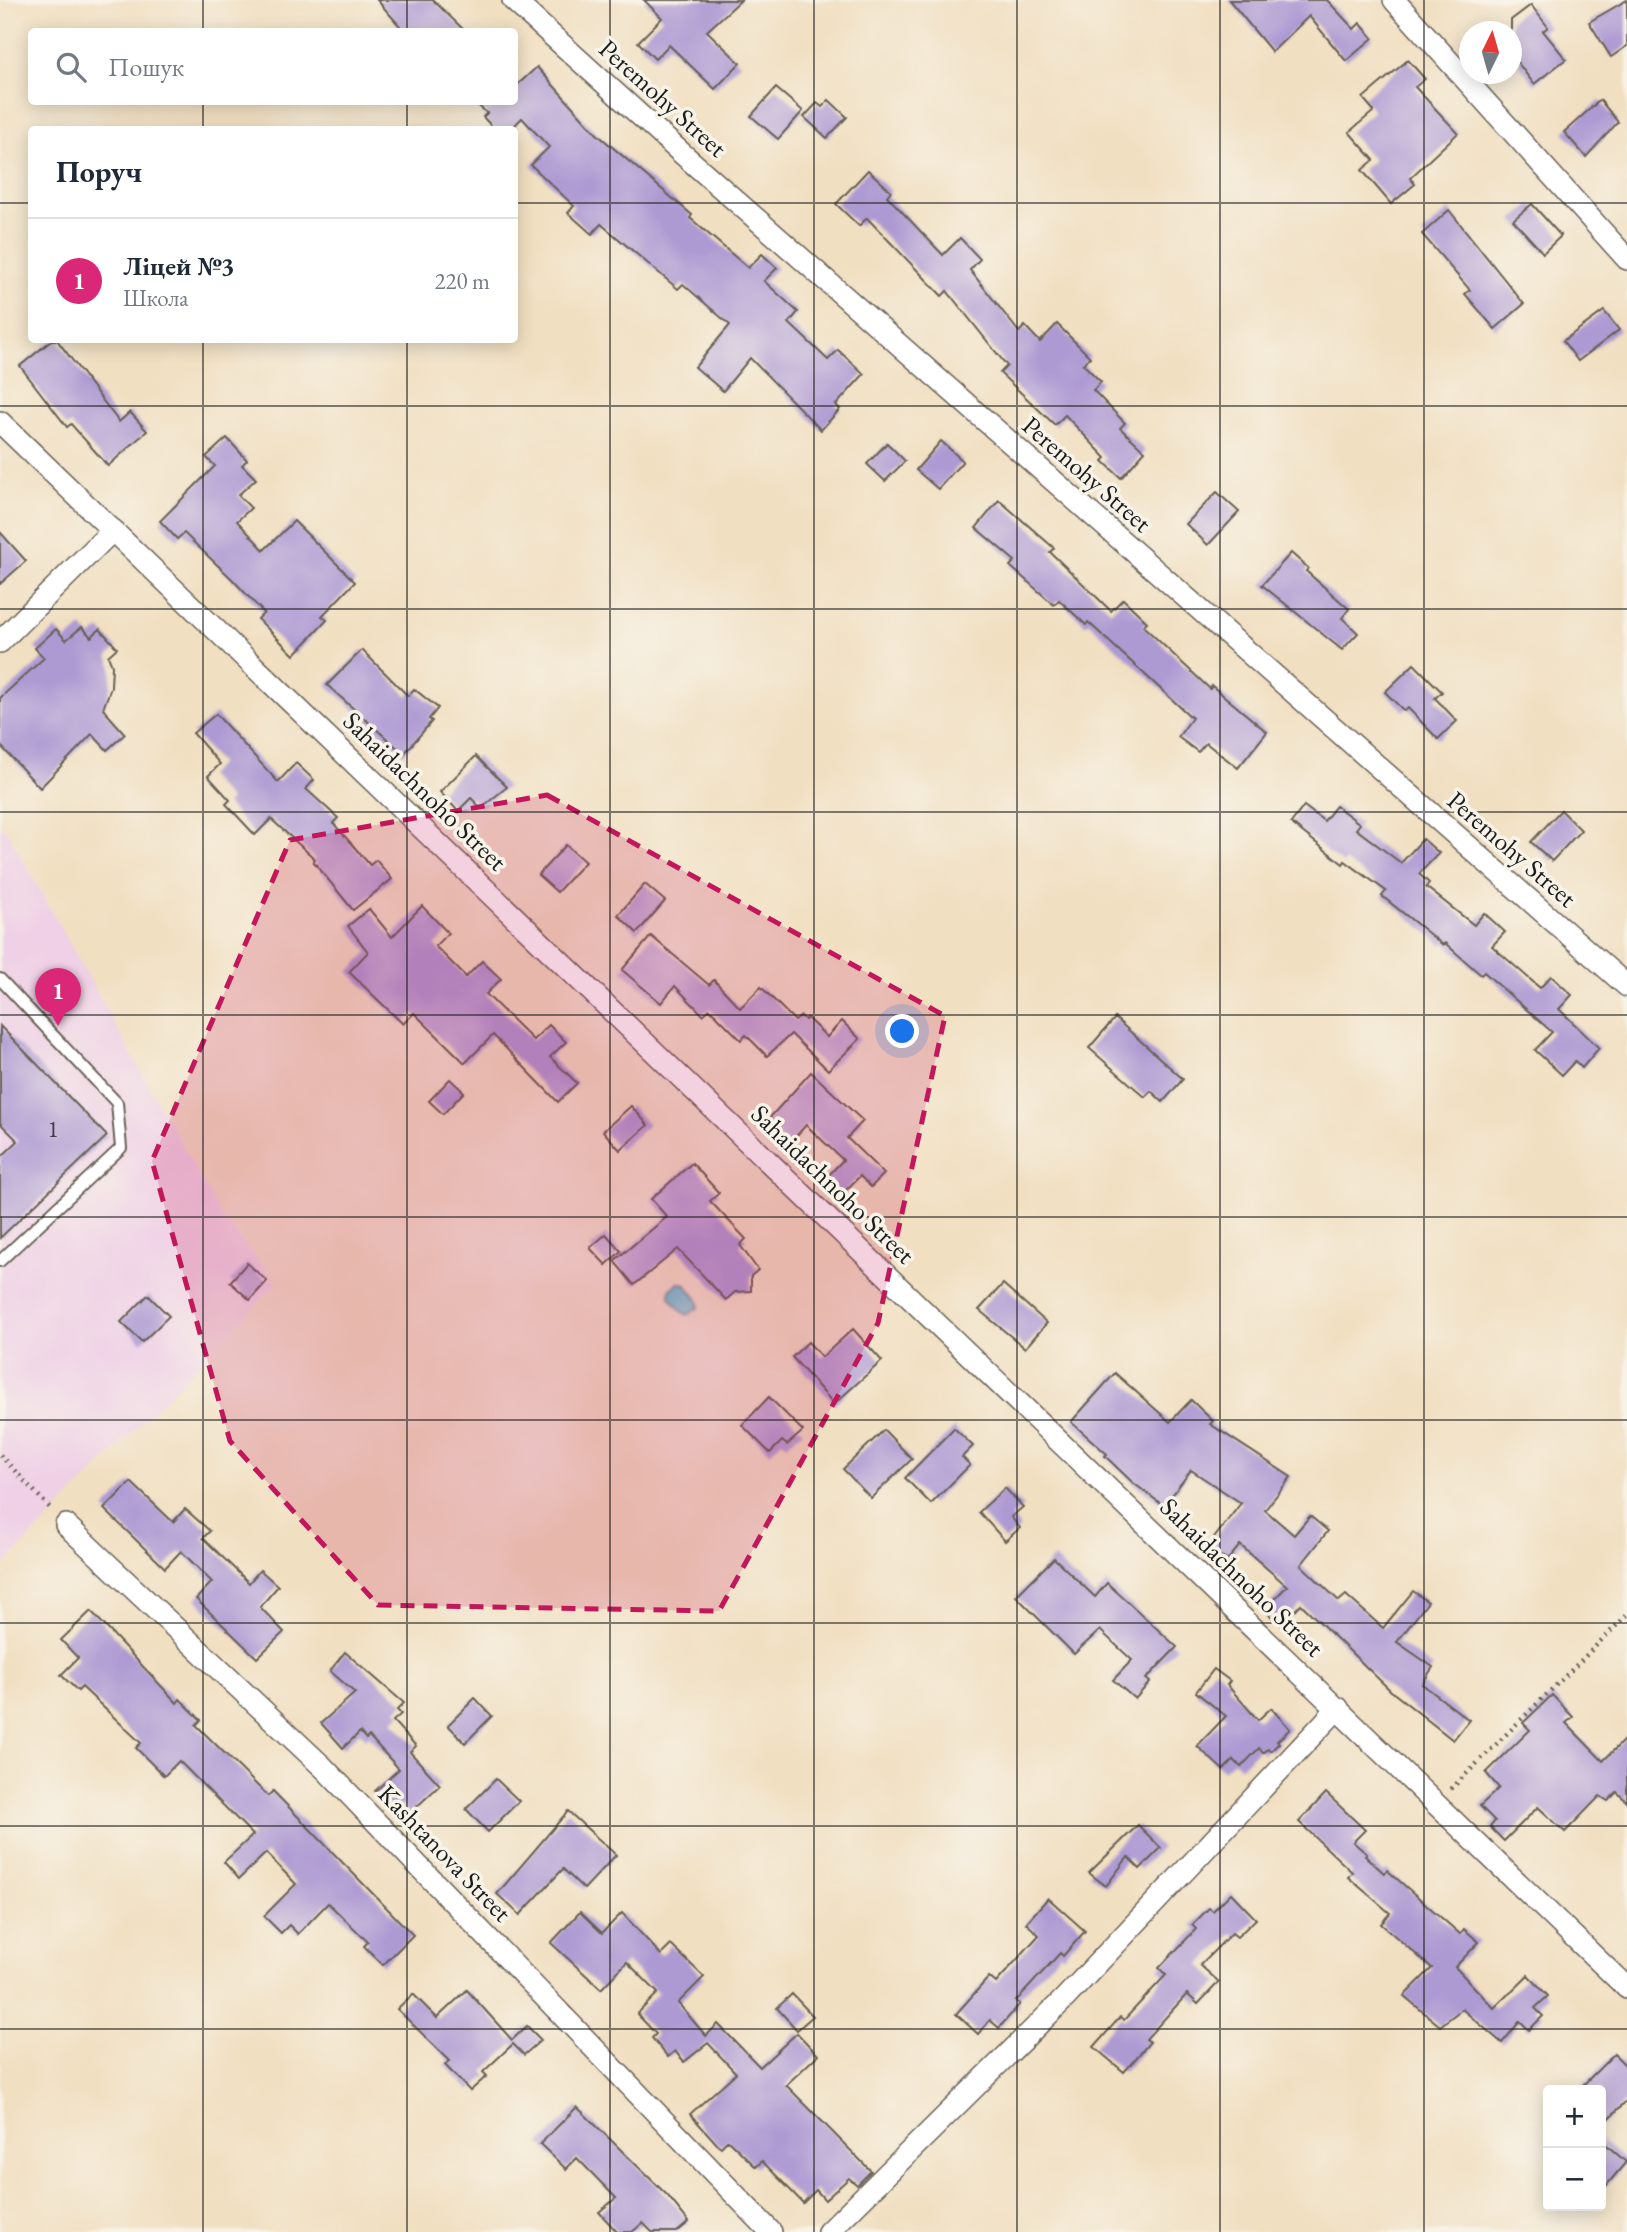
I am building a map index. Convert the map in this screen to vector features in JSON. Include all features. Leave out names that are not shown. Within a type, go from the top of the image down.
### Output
[{"type":"street","name":"Peremohy Street","points":[[513,0],[832,287],[1627,986]]},
{"type":"street","points":[[1394,0],[1627,259]]},
{"type":"street","name":"Sahaidachnoho Street","points":[[0,422],[1627,1988]]},
{"type":"street","points":[[0,642],[113,530]]},
{"type":"street","name":"Kashtanova Street","points":[[66,1525],[324,1768],[771,2232]]},
{"type":"street","points":[[828,2232],[1065,1998],[1338,1708]]},
{"type":"lane","points":[[0,979],[117,1103],[121,1148],[0,1261]]},
{"type":"path","points":[[0,1455],[66,1525]]},
{"type":"path","points":[[1436,1805],[1627,1615]]},
{"type":"highlighted area","points":[[547,795],[945,1016],[878,1323],[719,1611],[378,1605],[230,1441],[152,1161],[290,840]]},
{"type":"shaded area","points":[[0,824],[8,833],[223,1219],[277,1283],[0,1569]]},
{"type":"water","points":[[678,1283],[684,1283],[698,1299],[699,1307],[688,1315],[682,1312],[670,1297],[670,1290]]},
{"type":"building","points":[[377,0],[433,0],[462,28],[402,28]]},
{"type":"building","points":[[644,0],[741,0],[707,31],[740,63],[715,89],[669,45],[655,59],[638,42],[662,18]]},
{"type":"building","points":[[1229,0],[1327,0],[1354,29],[1360,23],[1373,38],[1346,61],[1309,16],[1272,52]]},
{"type":"building","points":[[1627,0],[1627,46],[1611,57],[1589,22]]},
{"type":"building","points":[[1531,5],[1548,27],[1543,31],[1566,59],[1534,84],[1522,68],[1522,21],[1511,20]]},
{"type":"building","points":[[1408,60],[1425,79],[1415,87],[1458,133],[1410,178],[1415,184],[1391,204],[1362,170],[1374,160],[1349,132],[1374,111],[1363,98]]},
{"type":"building","points":[[537,67],[597,134],[692,215],[690,218],[748,268],[762,254],[777,268],[764,281],[798,312],[789,323],[828,360],[838,350],[864,374],[836,405],[840,409],[821,430],[750,358],[723,391],[695,367],[730,325],[683,284],[678,289],[601,224],[592,234],[568,213],[574,206],[531,165],[549,147],[522,118],[514,126],[491,126],[483,117],[487,113],[478,105],[518,105],[518,84]]},
{"type":"building","points":[[776,88],[803,111],[778,139],[751,116]]},
{"type":"building","points":[[829,100],[847,117],[827,138],[804,117],[817,103],[822,107]]},
{"type":"building","points":[[1600,100],[1618,122],[1586,157],[1564,132]]},
{"type":"building","points":[[868,170],[891,191],[887,196],[943,255],[960,238],[980,259],[970,270],[1019,332],[1025,326],[1040,342],[1057,324],[1090,357],[1083,364],[1101,382],[1093,390],[1125,423],[1120,428],[1145,451],[1121,478],[1103,461],[1106,458],[1065,415],[1055,425],[1000,373],[1007,366],[947,291],[942,296],[867,218],[859,226],[836,204]]},
{"type":"building","points":[[1532,204],[1561,236],[1543,253],[1513,220]]},
{"type":"building","points":[[1449,210],[1524,304],[1495,329],[1465,294],[1470,290],[1422,234]]},
{"type":"building","points":[[1604,311],[1619,330],[1578,361],[1563,341]]},
{"type":"building","points":[[48,343],[59,343],[119,422],[130,412],[147,431],[108,466],[71,424],[67,427],[20,366]]},
{"type":"building","points":[[227,438],[247,460],[242,465],[256,479],[238,495],[251,508],[237,521],[264,550],[294,521],[355,582],[322,616],[327,620],[294,655],[258,619],[264,613],[232,579],[184,533],[177,539],[160,521],[215,466],[206,457]]},
{"type":"building","points":[[941,441],[963,461],[938,489],[916,470]]},
{"type":"building","points":[[887,443],[905,461],[885,481],[867,464]]},
{"type":"building","points":[[1217,492],[1239,512],[1208,545],[1186,524]]},
{"type":"building","points":[[999,500],[1054,548],[1050,552],[1111,611],[1123,599],[1147,622],[1143,626],[1210,689],[1212,686],[1267,732],[1238,768],[1206,743],[1198,752],[1178,737],[1192,718],[1088,622],[1086,625],[1059,600],[1054,605],[1010,566],[1015,561],[976,528]]},
{"type":"building","points":[[0,532],[26,561],[0,584]]},
{"type":"building","points":[[1291,553],[1308,568],[1306,571],[1349,609],[1342,618],[1358,633],[1342,650],[1262,585]]},
{"type":"building","points":[[82,627],[91,637],[100,629],[117,648],[108,656],[112,666],[111,687],[103,709],[125,734],[107,750],[92,734],[40,788],[0,745],[0,698],[44,658],[35,648],[56,629],[66,640]]},
{"type":"building","points":[[362,650],[408,696],[414,689],[438,708],[429,719],[432,721],[404,754],[327,685]]},
{"type":"building","points":[[1414,664],[1442,692],[1435,698],[1457,721],[1438,739],[1408,708],[1404,711],[1385,692]]},
{"type":"building","points":[[216,714],[278,782],[296,763],[314,780],[306,789],[338,818],[333,823],[370,865],[376,860],[392,879],[353,910],[313,861],[315,859],[271,819],[255,835],[226,804],[230,800],[208,776],[220,764],[193,733]]},
{"type":"building","points":[[476,756],[507,787],[481,808],[471,798],[458,811],[440,792]]},
{"type":"building","points":[[1304,806],[1324,821],[1336,806],[1360,824],[1356,829],[1401,863],[1423,839],[1439,853],[1419,874],[1429,883],[1426,887],[1474,925],[1484,913],[1505,932],[1492,946],[1540,988],[1551,976],[1572,995],[1559,1009],[1599,1048],[1582,1068],[1575,1061],[1562,1075],[1535,1050],[1552,1032],[1484,972],[1481,975],[1445,943],[1443,945],[1382,896],[1386,891],[1345,861],[1343,864],[1291,823]]},
{"type":"building","points":[[1561,810],[1581,830],[1552,861],[1531,842]]},
{"type":"building","points":[[566,845],[585,862],[557,892],[538,875]]},
{"type":"building","points":[[645,884],[665,901],[637,933],[618,915]]},
{"type":"building","points":[[422,906],[448,933],[435,946],[466,977],[482,961],[501,979],[486,994],[533,1040],[549,1025],[566,1042],[550,1057],[577,1083],[558,1102],[493,1035],[465,1063],[414,1013],[403,1024],[349,972],[368,952],[348,926],[369,909],[392,937]]},
{"type":"building","points":[[651,936],[709,985],[714,980],[740,1008],[761,987],[795,1021],[801,1016],[805,1020],[807,1018],[827,1037],[842,1021],[860,1039],[828,1070],[791,1034],[767,1056],[746,1035],[741,1040],[710,1009],[703,1015],[675,986],[661,1003],[622,970]]},
{"type":"building","points":[[1115,1018],[1183,1079],[1163,1102],[1151,1091],[1145,1097],[1089,1048]]},
{"type":"building","points":[[0,1026],[107,1136],[0,1238],[0,1158],[18,1141],[0,1123]]},
{"type":"building","points":[[811,1072],[863,1121],[847,1138],[884,1174],[871,1187],[860,1176],[841,1195],[825,1179],[843,1160],[806,1125],[788,1145],[764,1124]]},
{"type":"building","points":[[450,1079],[464,1092],[443,1114],[429,1101]]},
{"type":"building","points":[[631,1106],[648,1125],[620,1150],[603,1131]]},
{"type":"building","points":[[692,1163],[719,1193],[710,1201],[746,1239],[740,1245],[758,1270],[751,1276],[751,1291],[735,1292],[726,1300],[678,1249],[634,1285],[614,1261],[667,1217],[651,1199]]},
{"type":"building","points":[[606,1234],[621,1251],[606,1265],[590,1248]]},
{"type":"building","points":[[247,1263],[267,1281],[250,1300],[230,1282]]},
{"type":"building","points":[[1003,1284],[1047,1323],[1025,1348],[979,1310]]},
{"type":"building","points":[[148,1295],[169,1316],[142,1342],[121,1322]]},
{"type":"building","points":[[853,1329],[882,1361],[834,1404],[792,1357],[808,1342],[822,1357]]},
{"type":"building","points":[[1115,1373],[1170,1422],[1191,1400],[1213,1421],[1210,1424],[1291,1477],[1265,1510],[1294,1535],[1310,1516],[1328,1531],[1301,1565],[1339,1601],[1346,1595],[1383,1628],[1413,1591],[1428,1602],[1397,1642],[1433,1667],[1422,1684],[1469,1720],[1453,1740],[1391,1691],[1301,1604],[1281,1625],[1264,1610],[1287,1586],[1240,1545],[1227,1561],[1208,1546],[1241,1503],[1191,1470],[1164,1506],[1132,1482],[1105,1456],[1107,1454],[1071,1422]]},
{"type":"building","points":[[769,1397],[803,1431],[787,1445],[782,1441],[770,1453],[742,1425]]},
{"type":"building","points":[[954,1428],[973,1446],[962,1457],[970,1465],[931,1504],[905,1478]]},
{"type":"building","points":[[884,1430],[912,1459],[871,1498],[843,1469]]},
{"type":"building","points":[[131,1482],[173,1522],[185,1509],[210,1531],[203,1538],[249,1583],[260,1570],[278,1586],[260,1607],[284,1632],[257,1658],[196,1599],[212,1582],[181,1551],[165,1568],[104,1509]]},
{"type":"building","points":[[1005,1488],[1023,1507],[1011,1517],[1020,1528],[1005,1541],[979,1512]]},
{"type":"building","points":[[1054,1558],[1095,1597],[1107,1583],[1177,1647],[1146,1679],[1150,1682],[1135,1699],[1113,1680],[1132,1660],[1100,1630],[1074,1654],[1016,1596]]},
{"type":"building","points":[[91,1611],[177,1703],[180,1699],[201,1720],[196,1725],[268,1796],[273,1791],[413,1935],[383,1965],[364,1946],[368,1942],[328,1903],[298,1934],[289,1925],[281,1933],[264,1916],[296,1884],[266,1853],[239,1879],[224,1862],[253,1835],[179,1761],[164,1776],[136,1748],[141,1743],[82,1687],[78,1691],[61,1675],[78,1658],[61,1640]]},
{"type":"building","points":[[345,1652],[404,1703],[397,1710],[401,1714],[393,1721],[416,1746],[410,1752],[440,1785],[409,1814],[401,1804],[393,1811],[375,1791],[399,1769],[369,1736],[366,1739],[360,1732],[343,1748],[321,1723],[355,1693],[330,1671]]},
{"type":"building","points":[[1214,1669],[1230,1681],[1227,1685],[1258,1720],[1271,1708],[1290,1729],[1271,1751],[1268,1749],[1263,1753],[1259,1748],[1241,1767],[1234,1760],[1223,1770],[1197,1746],[1226,1716],[1196,1692]]},
{"type":"building","points":[[1552,1695],[1573,1717],[1566,1723],[1603,1761],[1627,1737],[1627,1802],[1617,1792],[1608,1801],[1600,1796],[1565,1832],[1538,1807],[1504,1841],[1490,1827],[1495,1821],[1480,1806],[1499,1788],[1486,1773],[1530,1730],[1523,1723]]},
{"type":"building","points":[[475,1698],[492,1716],[465,1743],[448,1725]]},
{"type":"building","points":[[496,1779],[519,1801],[488,1832],[466,1809]]},
{"type":"building","points":[[1326,1793],[1365,1830],[1353,1842],[1367,1854],[1365,1856],[1384,1873],[1387,1870],[1460,1934],[1464,1929],[1479,1942],[1455,1967],[1494,2008],[1528,1975],[1548,1996],[1535,2008],[1543,2016],[1529,2030],[1520,2021],[1502,2043],[1462,2009],[1440,2026],[1404,1996],[1432,1968],[1381,1924],[1390,1913],[1348,1877],[1352,1872],[1299,1822]]},
{"type":"building","points":[[568,1811],[616,1855],[584,1889],[563,1869],[520,1915],[497,1894]]},
{"type":"building","points":[[1138,1825],[1161,1848],[1140,1869],[1128,1857],[1106,1886],[1089,1873]]},
{"type":"building","points":[[1231,1893],[1256,1919],[1237,1937],[1232,1933],[1200,1965],[1219,1982],[1198,2004],[1187,1994],[1146,2039],[1150,2042],[1124,2072],[1094,2047],[1120,2017],[1124,2020],[1166,1975],[1159,1968],[1196,1929],[1192,1925],[1209,1908],[1213,1911]]},
{"type":"building","points":[[1048,1898],[1085,1931],[1063,1956],[1060,1953],[1016,2001],[1020,2004],[999,2028],[990,2020],[978,2034],[956,2014],[989,1977],[996,1983],[1039,1935],[1026,1923]]},
{"type":"building","points":[[580,1912],[602,1933],[622,1913],[661,1955],[671,1945],[704,1977],[678,2003],[706,2036],[718,2024],[760,2067],[797,2033],[818,2055],[786,2085],[871,2171],[857,2185],[849,2178],[825,2200],[816,2190],[803,2203],[762,2161],[756,2167],[728,2140],[721,2147],[717,2144],[690,2114],[736,2073],[708,2043],[684,2062],[675,2051],[668,2057],[652,2038],[656,2034],[637,2014],[658,1993],[627,1962],[601,1989],[551,1943]]},
{"type":"building","points":[[467,1990],[512,2040],[527,2026],[541,2040],[524,2055],[513,2044],[483,2072],[487,2076],[470,2091],[445,2065],[450,2061],[397,2009],[413,1994],[437,2018]]},
{"type":"building","points":[[792,1994],[813,2016],[797,2030],[777,2008]]},
{"type":"building","points":[[1614,2054],[1627,2067],[1627,2100],[1606,2122],[1606,2085],[1583,2085]]},
{"type":"building","points":[[577,2107],[668,2196],[689,2222],[677,2232],[652,2232],[643,2223],[632,2232],[617,2232],[599,2212],[616,2198],[577,2158],[566,2169],[540,2144]]},
{"type":"building","points":[[1606,2144],[1626,2162],[1606,2186]]},
{"type":"place","name":"Ліцей №3","points":[[58,1026]]}]
